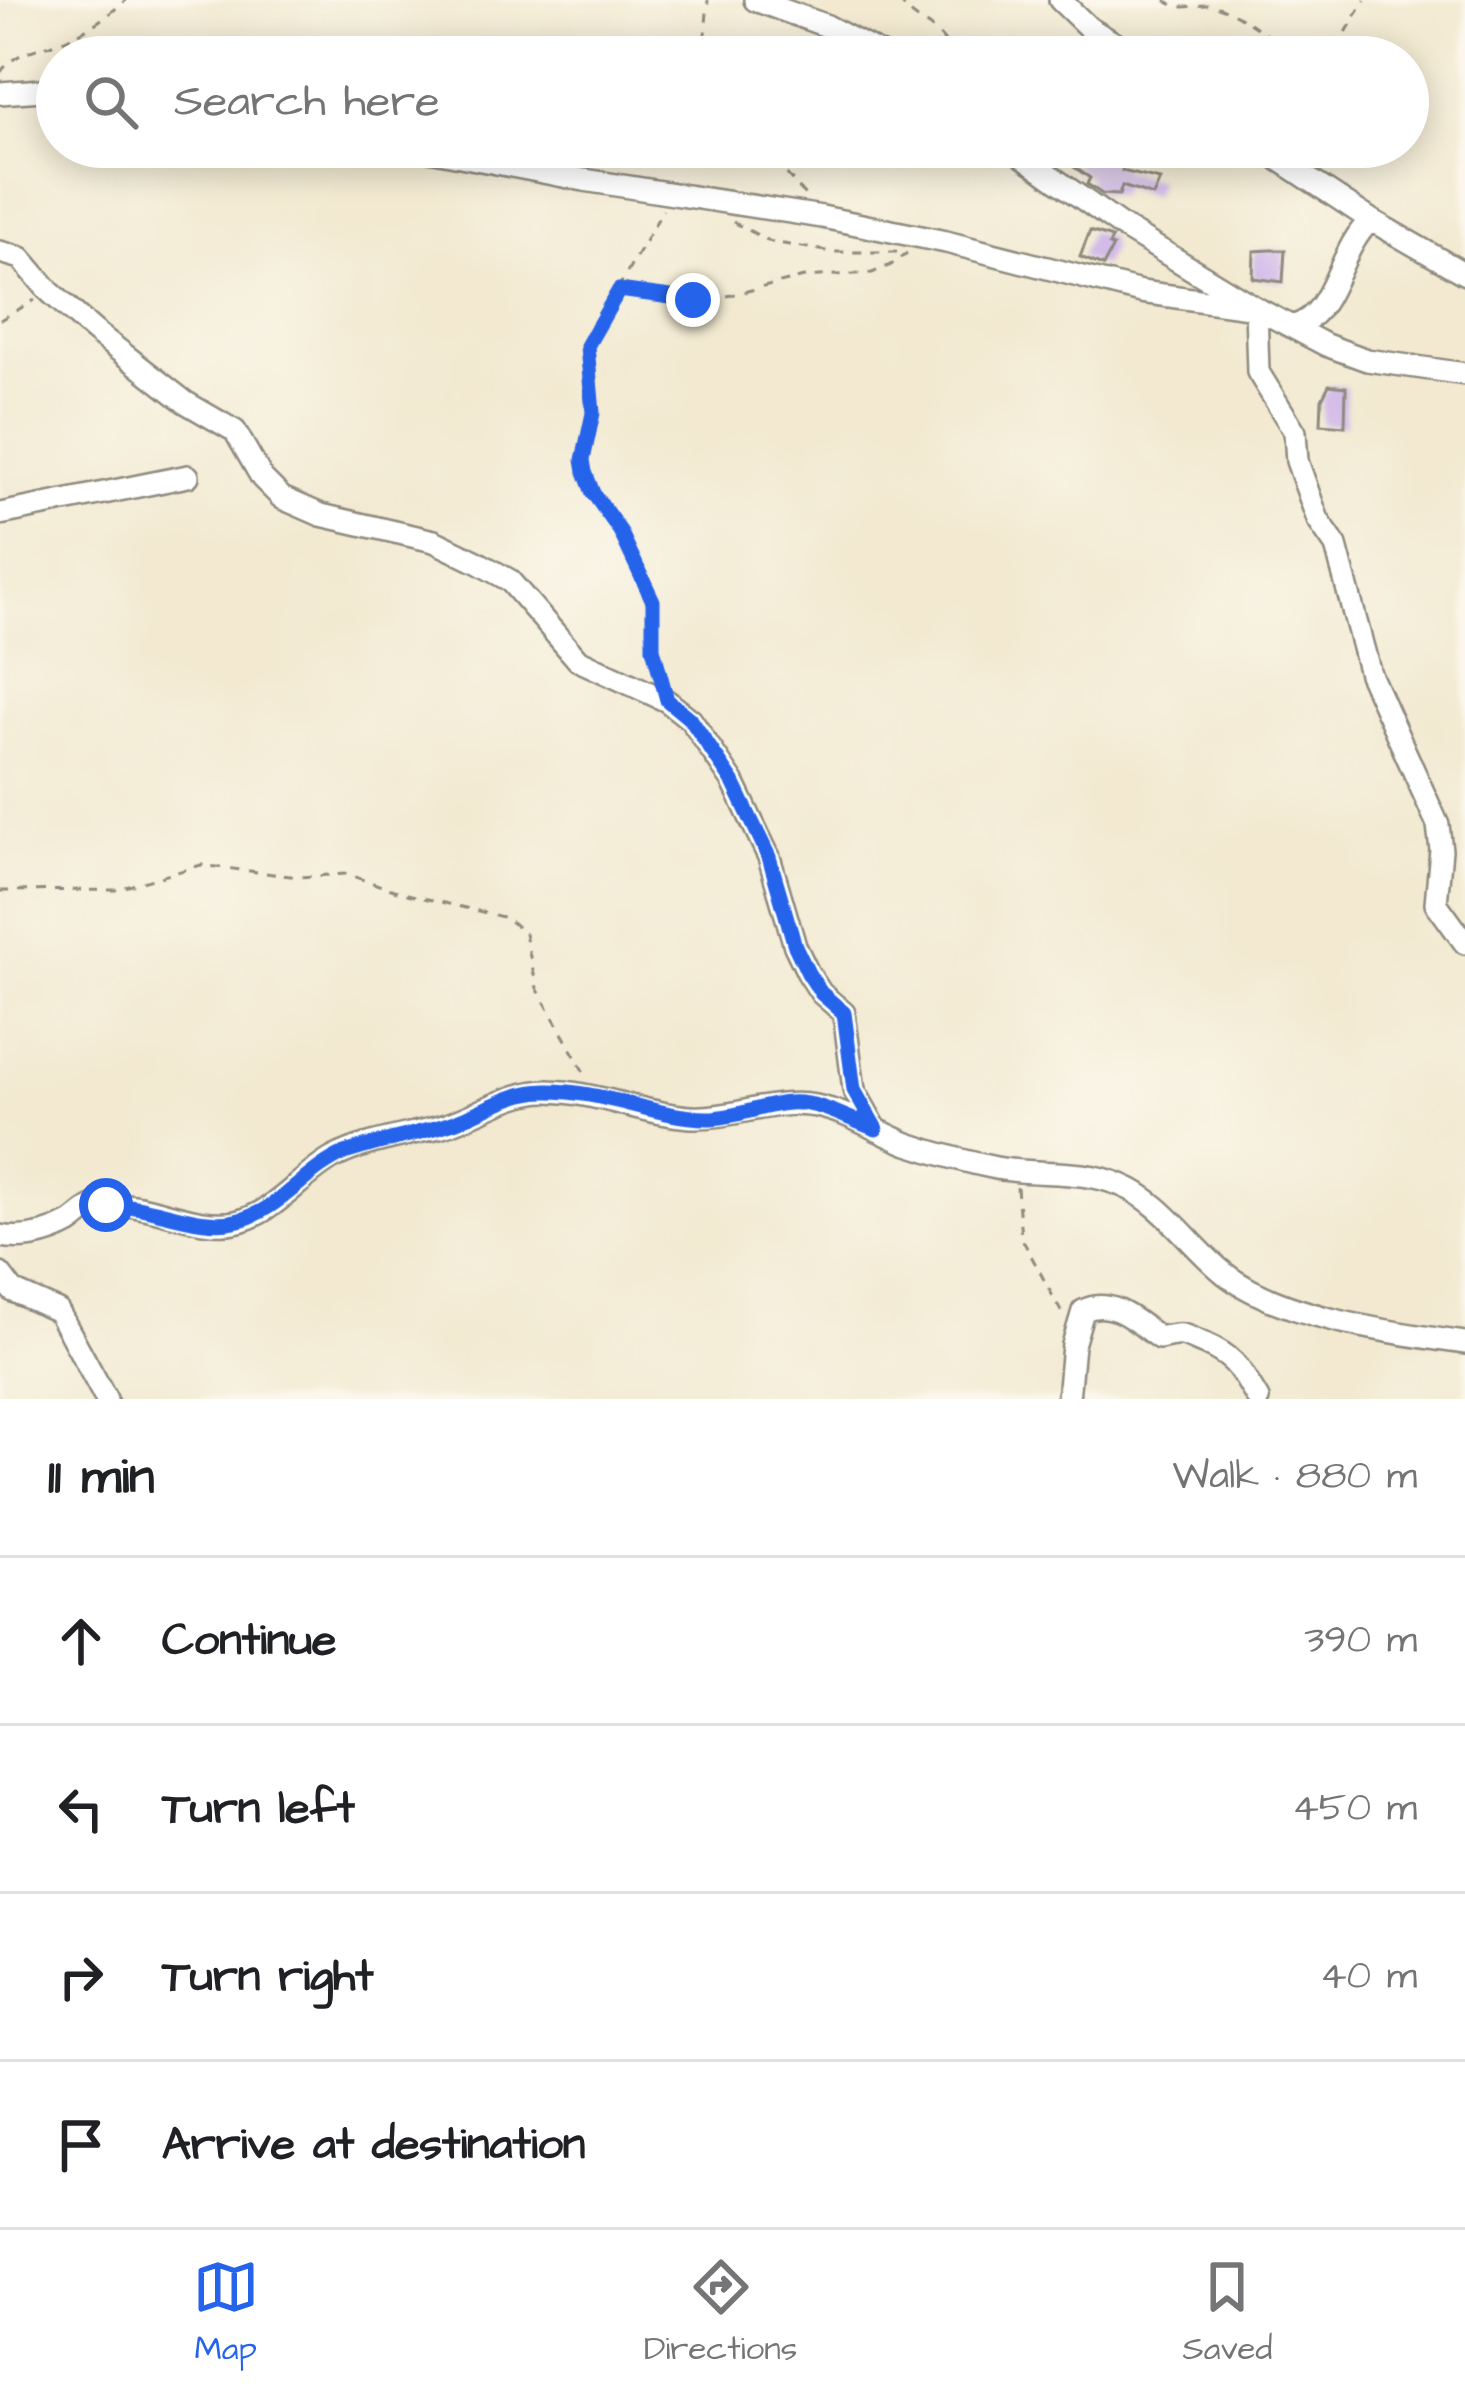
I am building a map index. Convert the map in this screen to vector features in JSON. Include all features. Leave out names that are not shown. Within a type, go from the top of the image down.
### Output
[{"type":"street","points":[[755,0],[846,36]]},
{"type":"street","points":[[1060,0],[1102,36]]},
{"type":"street","points":[[0,93],[36,90]]},
{"type":"street","points":[[522,168],[928,238],[1141,292],[1256,308]]},
{"type":"street","points":[[1040,168],[1121,226],[1256,308],[1358,358],[1465,374]]},
{"type":"street","points":[[1291,168],[1465,274]]},
{"type":"street","points":[[1294,326],[1320,311],[1347,249],[1371,220]]},
{"type":"street","points":[[6,251],[185,401],[235,431],[262,478],[282,497],[321,515],[434,542],[478,562],[508,580],[578,660],[667,700],[691,720],[733,782],[769,857],[795,946],[808,973],[846,1017],[854,1090],[876,1129]]},
{"type":"street","points":[[1256,308],[1256,367],[1295,432],[1297,460],[1318,520],[1336,546],[1370,674],[1438,825],[1436,903],[1465,944]]},
{"type":"street","points":[[0,514],[188,476]]},
{"type":"street","points":[[0,1235],[31,1237],[70,1222],[92,1207],[125,1203],[234,1222],[270,1207],[330,1160],[444,1126],[530,1093],[596,1096],[683,1117],[715,1118],[802,1104],[820,1106],[907,1143],[990,1167],[1079,1173],[1115,1182],[1157,1208],[1246,1289],[1352,1326],[1465,1343]]},
{"type":"street","points":[[0,1274],[13,1291],[58,1311],[106,1399]]},
{"type":"street","points":[[1068,1399],[1073,1345],[1083,1311],[1102,1305],[1159,1338],[1182,1332],[1219,1348],[1230,1356],[1258,1399]]},
{"type":"path","points":[[73,36],[100,22],[126,0]]},
{"type":"path","points":[[707,36],[708,0]]},
{"type":"path","points":[[899,0],[910,15],[941,36]]},
{"type":"path","points":[[1165,0],[1181,9],[1220,8],[1265,36]]},
{"type":"path","points":[[1344,36],[1364,0]]},
{"type":"path","points":[[0,73],[8,62],[36,47]]},
{"type":"path","points":[[782,168],[811,200]]},
{"type":"path","points":[[667,700],[653,648],[653,601],[620,531],[591,488],[584,466],[593,413],[587,346],[674,192]]},
{"type":"path","points":[[727,220],[771,242],[837,252],[908,251]]},
{"type":"path","points":[[619,290],[711,300],[804,277],[872,273],[895,263],[928,238]]},
{"type":"path","points":[[0,320],[50,292]]},
{"type":"path","points":[[0,891],[86,893],[115,890],[184,867],[240,867],[298,878],[346,874],[507,918],[525,934],[537,988],[596,1096]]},
{"type":"path","points":[[990,1167],[1019,1190],[1021,1237],[1068,1323],[1073,1345]]},
{"type":"building","points":[[1075,168],[1123,168],[1160,180],[1153,196],[1122,186],[1119,195],[1102,194],[1087,184],[1090,178]]},
{"type":"building","points":[[1090,231],[1112,238],[1109,245],[1113,247],[1103,266],[1080,257]]},
{"type":"building","points":[[1285,250],[1283,282],[1253,278],[1254,251]]},
{"type":"building","points":[[1329,385],[1346,387],[1345,426],[1321,424],[1322,399]]},
{"type":"route","points":[[106,1205],[140,1204],[214,1222],[234,1222],[270,1207],[345,1153],[444,1126],[510,1098],[546,1091],[599,1096],[683,1117],[715,1118],[788,1103],[820,1106],[876,1129],[854,1090],[846,1045],[848,1022],[821,993],[795,946],[769,857],[733,782],[691,720],[667,700],[657,674],[656,613],[645,577],[585,472],[593,413],[587,346],[619,290],[693,300]]}]
